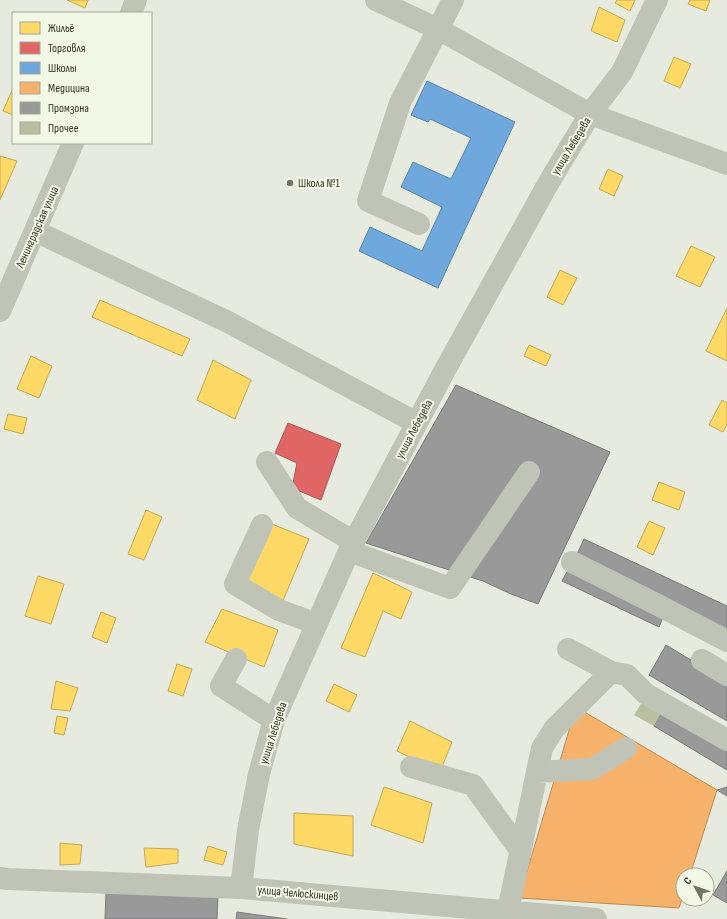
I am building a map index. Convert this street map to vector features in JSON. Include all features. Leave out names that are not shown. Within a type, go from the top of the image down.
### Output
[{"type":"street","points":[[131,12],[136,0]]},
{"type":"street","points":[[376,0],[438,29],[590,114],[727,164]]},
{"type":"street","points":[[419,224],[368,201],[400,103],[453,0]]},
{"type":"street","name":"улица Лебедева","points":[[241,888],[248,830],[259,774],[274,720],[351,547],[549,182],[590,114],[622,72],[657,0]]},
{"type":"street","name":"Ленинградская улица","points":[[0,311],[74,144]]},
{"type":"street","points":[[35,231],[226,321],[417,423]]},
{"type":"street","points":[[267,462],[297,508],[351,547],[450,588],[529,472]]},
{"type":"street","points":[[262,526],[235,584],[279,610],[317,624]]},
{"type":"street","points":[[572,562],[727,641]]},
{"type":"street","points":[[568,649],[611,672],[627,674],[646,694],[727,740]]},
{"type":"street","points":[[236,659],[221,686],[274,720]]},
{"type":"street","points":[[702,660],[727,675]]},
{"type":"street","points":[[508,910],[542,748],[554,729],[611,672]]},
{"type":"street","points":[[537,772],[592,768],[626,748]]},
{"type":"street","points":[[411,766],[473,785],[520,850]]},
{"type":"street","name":"улица Челюскинцев","points":[[3,882],[241,888],[508,910],[596,919]]},
{"type":"building: Жильё","points":[[67,0],[88,0],[85,8]]},
{"type":"building: Жильё","points":[[617,0],[635,0],[630,11],[615,3]]},
{"type":"building: Жильё","points":[[690,0],[710,0],[706,11],[688,4]]},
{"type":"building: Жильё","points":[[599,7],[625,20],[617,42],[591,31]]},
{"type":"building: Жильё","points":[[674,57],[691,64],[680,88],[664,81]]},
{"type":"building: Жильё","points":[[12,90],[12,115],[3,111]]},
{"type":"building: Жильё","points":[[0,156],[17,161],[0,200]]},
{"type":"building: Жильё","points":[[608,169],[623,176],[614,196],[599,189]]},
{"type":"building: Жильё","points":[[691,246],[715,257],[700,287],[676,276]]},
{"type":"building: Жильё","points":[[560,270],[577,278],[563,305],[547,297]]},
{"type":"building: Жильё","points":[[100,300],[190,339],[182,356],[92,317]]},
{"type":"building: Жильё","points":[[727,308],[727,361],[706,351]]},
{"type":"building: Жильё","points":[[529,345],[551,355],[546,366],[524,356]]},
{"type":"building: Жильё","points":[[31,356],[52,366],[39,398],[17,389]]},
{"type":"building: Жильё","points":[[213,360],[251,380],[235,419],[197,400]]},
{"type":"building: Жильё","points":[[722,400],[727,403],[727,424],[723,432],[709,425]]},
{"type":"building: Жильё","points":[[8,414],[27,418],[23,434],[4,429]]},
{"type":"building: Жильё","points":[[659,482],[685,492],[679,510],[652,500]]},
{"type":"building: Жильё","points":[[146,510],[162,517],[144,560],[128,554]]},
{"type":"building: Жильё","points":[[649,521],[665,528],[653,555],[637,547]]},
{"type":"building: Жильё","points":[[272,524],[309,539],[279,610],[240,587]]},
{"type":"building: Жильё","points":[[373,573],[412,592],[401,619],[383,611],[365,657],[341,648]]},
{"type":"building: Жильё","points":[[38,576],[64,584],[51,624],[25,616]]},
{"type":"building: Жильё","points":[[222,609],[278,630],[264,667],[205,642]]},
{"type":"building: Жильё","points":[[101,612],[116,618],[107,643],[92,637]]},
{"type":"building: Жильё","points":[[177,664],[192,669],[183,696],[168,691]]},
{"type":"building: Жильё","points":[[56,681],[78,688],[70,711],[51,709]]},
{"type":"building: Жильё","points":[[334,684],[357,695],[349,712],[326,701]]},
{"type":"building: Жильё","points":[[57,716],[68,718],[64,735],[54,733]]},
{"type":"building: Жильё","points":[[410,721],[452,742],[440,772],[397,751]]},
{"type":"building: Жильё","points":[[384,787],[432,803],[423,843],[371,825]]},
{"type":"building: Жильё","points":[[294,813],[353,816],[353,856],[294,844]]},
{"type":"building: Жильё","points":[[60,843],[82,845],[80,864],[60,865]]},
{"type":"building: Жильё","points":[[208,846],[227,852],[223,865],[204,860]]},
{"type":"building: Жильё","points":[[144,848],[178,849],[178,863],[146,867]]},
{"type":"building: Торговля","points":[[288,423],[341,444],[321,500],[292,488],[297,463],[275,453]]},
{"type":"building: Школы","points":[[427,81],[515,122],[438,288],[359,251],[370,227],[422,251],[442,207],[401,187],[413,162],[451,179],[471,138],[430,119],[428,122],[411,115]]},
{"type":"building: Медицина","points":[[576,707],[717,790],[693,867],[675,867],[675,907],[679,908],[519,898]]},
{"type":"building: Промзона","points":[[456,385],[610,452],[538,604],[483,581],[366,543]]},
{"type":"building: Промзона","points":[[584,539],[727,606],[727,630],[577,554]]},
{"type":"building: Промзона","points":[[569,568],[665,613],[659,627],[562,581]]},
{"type":"building: Промзона","points":[[666,645],[727,682],[727,721],[649,675]]},
{"type":"building: Промзона","points":[[664,708],[727,746],[727,770],[654,726]]},
{"type":"building: Промзона","points":[[727,787],[727,796],[717,790]]},
{"type":"building: Промзона","points":[[727,871],[727,903],[715,896],[715,892]]},
{"type":"building: Промзона","points":[[106,891],[218,896],[217,919],[105,919]]},
{"type":"building: Промзона","points":[[237,912],[287,919],[236,919]]},
{"type":"building: Прочее","points":[[645,697],[664,708],[654,726],[634,715]]},
{"type":"place","name":"Школа №1","points":[[290,183]]}]
